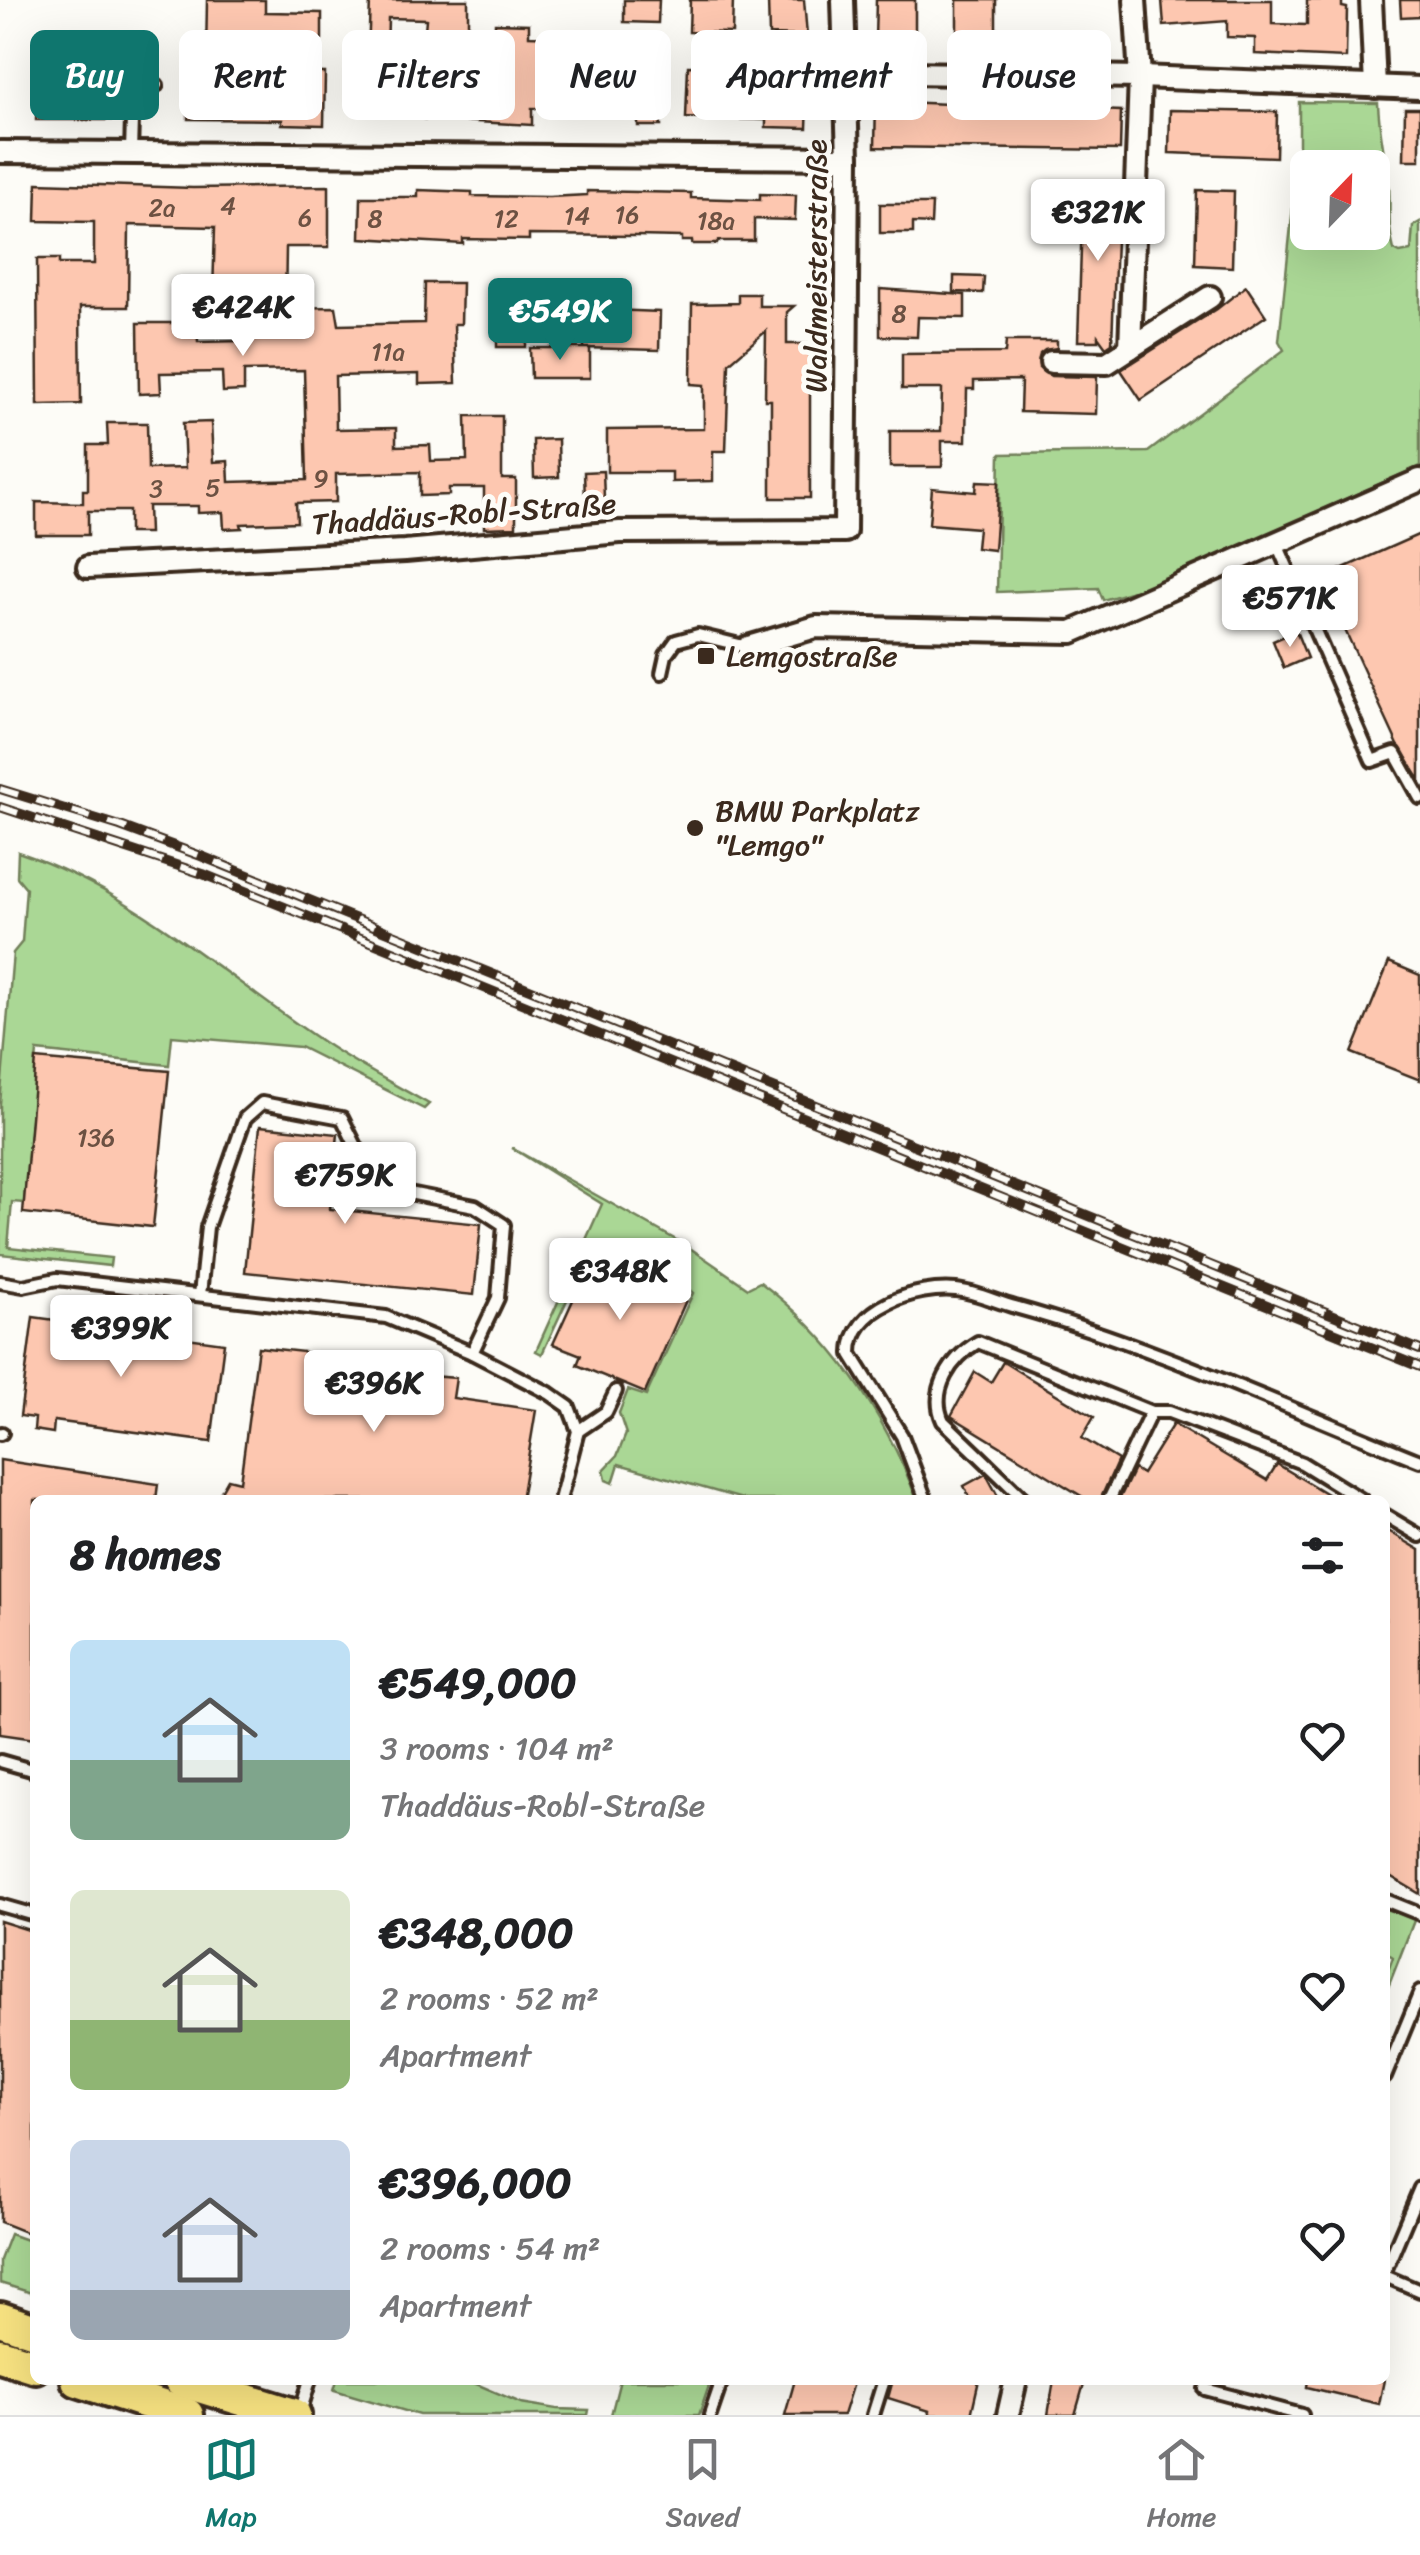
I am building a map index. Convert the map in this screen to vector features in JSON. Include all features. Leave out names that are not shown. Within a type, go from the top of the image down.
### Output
[{"type":"main road","points":[[0,2320],[30,2329]]},
{"type":"main road","points":[[0,2355],[30,2364]]},
{"type":"main road","points":[[94,2385],[187,2415]]},
{"type":"main road","points":[[196,2385],[287,2414]]},
{"type":"street","name":"Waldmeisterstraße","points":[[843,0],[844,30]]},
{"type":"street","points":[[1130,348],[1140,77],[1135,0]]},
{"type":"street","points":[[1371,0],[1374,87]]},
{"type":"street","points":[[927,73],[1420,88]]},
{"type":"street","name":"Waldmeisterstraße","points":[[845,531],[847,120]]},
{"type":"street","points":[[0,152],[848,158]]},
{"type":"street","points":[[1051,362],[1107,363],[1210,297]]},
{"type":"street","points":[[748,647],[816,628],[1072,632],[1420,480]]},
{"type":"street","name":"Thaddäus-Robl-Straße","points":[[88,568],[405,551],[620,532],[845,531]]},
{"type":"street","points":[[1008,2415],[1015,2385]]},
{"type":"lane","points":[[130,153],[132,120]]},
{"type":"lane","points":[[1277,544],[1372,762],[1395,753],[1420,798]]},
{"type":"lane","points":[[662,673],[666,656],[676,641],[698,635],[748,647]]},
{"type":"lane","points":[[200,1295],[207,1227],[245,1118],[262,1103],[342,1118],[364,1162],[408,1193],[476,1206],[504,1225],[498,1298],[472,1353]]},
{"type":"lane","points":[[0,1282],[23,1286],[57,1279],[386,1317],[472,1353],[549,1392],[569,1407],[578,1431],[561,1495]]},
{"type":"lane","points":[[924,1495],[902,1436],[852,1354],[851,1341],[860,1326],[880,1308],[937,1290],[970,1293],[1065,1320],[1420,1461]]},
{"type":"lane","points":[[1021,1495],[944,1420],[937,1408],[938,1393],[949,1369],[966,1349],[978,1342],[1151,1412],[1169,1412],[1302,1463],[1354,1495]]},
{"type":"lane","points":[[578,1431],[606,1412],[616,1390]]},
{"type":"lane","points":[[1110,1495],[1151,1412]]},
{"type":"lane","points":[[1390,1517],[1420,1536]]},
{"type":"lane","points":[[0,1761],[30,1770]]},
{"type":"lane","points":[[1390,1902],[1420,1914]]},
{"type":"lane","points":[[0,1905],[30,1914]]},
{"type":"lane","points":[[1390,2065],[1420,1992]]},
{"type":"lane","points":[[1390,2249],[1420,2188]]},
{"type":"lane","points":[[1390,2275],[1420,2290]]},
{"type":"lane","points":[[287,2414],[307,2385]]},
{"type":"lane","points":[[710,2415],[720,2385]]},
{"type":"lane","points":[[874,2415],[883,2385]]},
{"type":"lane","points":[[1205,2390],[1302,2415]]},
{"type":"green space","points":[[1299,102],[1378,103],[1384,150],[1299,150]]},
{"type":"green space","points":[[1420,222],[1420,466],[1147,587],[1103,600],[1098,588],[997,592],[1000,454],[1148,452],[1284,350],[1279,341],[1290,235],[1290,250],[1390,250],[1390,230],[1394,250],[1400,253],[1411,251],[1413,226]]},
{"type":"green space","points":[[18,852],[101,889],[139,912],[323,1042],[429,1104],[424,1109],[300,1047],[172,1036],[169,1065],[37,1051],[24,1203],[12,1202],[8,1247],[111,1258],[110,1266],[0,1254],[0,1104],[13,953],[22,942],[26,888],[17,877]]},
{"type":"green space","points":[[512,1148],[687,1246],[748,1288],[760,1282],[787,1304],[834,1353],[873,1408],[915,1495],[728,1495],[619,1464],[613,1483],[606,1480],[604,1470],[617,1456],[626,1434],[619,1413],[628,1390],[646,1396],[693,1293],[669,1273],[646,1261],[591,1248],[542,1354],[536,1351],[602,1204]]},
{"type":"green space","points":[[1390,1910],[1415,1918],[1390,1982]]},
{"type":"green space","points":[[10,2234],[30,2241],[30,2292],[0,2283],[0,2260]]},
{"type":"green space","points":[[336,2385],[479,2385],[521,2403],[589,2410],[588,2415],[419,2415],[334,2390]]},
{"type":"green space","points":[[619,2385],[709,2385],[699,2415],[611,2415]]},
{"type":"building","points":[[207,0],[265,0],[265,12],[322,13],[322,30],[206,30]]},
{"type":"building","points":[[370,0],[468,0],[468,30],[425,30],[426,19],[388,18],[388,30],[369,30]]},
{"type":"building","points":[[624,0],[659,0],[658,23],[624,22]]},
{"type":"building","points":[[690,0],[733,0],[732,30],[689,32]]},
{"type":"building","points":[[768,0],[804,0],[806,30],[769,30]]},
{"type":"building","points":[[876,0],[915,0],[915,30],[875,30]]},
{"type":"building","points":[[957,0],[996,0],[996,30],[957,30]]},
{"type":"building","points":[[1162,0],[1272,0],[1272,24],[1307,25],[1307,0],[1342,0],[1342,7],[1347,8],[1346,58],[1255,54],[1255,38],[1227,37],[1227,21],[1164,26]]},
{"type":"building","points":[[1400,0],[1420,0],[1420,16],[1401,17]]},
{"type":"building","points":[[495,23],[529,24],[529,36],[535,36],[532,125],[442,120],[515,120],[515,30],[495,30]]},
{"type":"building","points":[[688,66],[691,66],[691,118],[686,118]]},
{"type":"building","points":[[325,73],[324,125],[282,124],[282,120],[322,120]]},
{"type":"building","points":[[927,103],[947,104],[947,120],[1111,120],[1111,111],[1121,111],[1120,150],[875,147],[876,120],[927,120]]},
{"type":"building","points":[[1405,108],[1420,108],[1420,160],[1404,160]]},
{"type":"building","points":[[1170,110],[1277,112],[1276,157],[1169,153]]},
{"type":"building","points":[[638,120],[661,120],[661,126],[638,126]]},
{"type":"building","points":[[766,120],[807,120],[807,128],[766,127]]},
{"type":"building","points":[[37,183],[193,188],[329,186],[329,247],[286,247],[285,308],[336,307],[339,325],[424,323],[425,283],[462,283],[461,324],[454,324],[456,383],[419,384],[419,374],[335,376],[336,429],[396,428],[396,446],[430,445],[431,461],[467,460],[466,416],[502,416],[502,479],[516,479],[516,527],[484,528],[484,488],[449,488],[449,495],[420,496],[420,472],[336,474],[336,502],[296,503],[297,522],[241,524],[242,528],[224,529],[223,512],[198,513],[198,506],[148,506],[149,533],[129,533],[129,511],[88,511],[88,535],[36,535],[36,502],[83,503],[83,490],[88,490],[88,445],[108,445],[107,423],[147,423],[148,469],[185,468],[183,423],[211,422],[213,462],[228,461],[229,482],[307,480],[304,370],[244,371],[244,391],[223,392],[222,372],[160,373],[161,393],[139,394],[138,323],[197,323],[198,342],[241,341],[240,295],[213,294],[215,227],[129,225],[128,307],[80,307],[81,404],[38,405],[37,259],[59,259],[59,264],[94,264],[94,222],[36,221]]},
{"type":"building","points":[[1083,187],[1118,188],[1112,343],[1106,347],[1098,336],[1098,341],[1078,341]]},
{"type":"building","points":[[418,190],[472,192],[472,196],[549,197],[587,195],[587,191],[691,193],[691,198],[760,200],[760,194],[796,195],[795,220],[754,219],[754,241],[717,244],[692,244],[682,241],[682,237],[636,236],[529,235],[529,240],[463,239],[463,244],[360,238],[361,197],[418,197]]},
{"type":"building","points":[[1197,190],[1234,191],[1232,267],[1195,265]]},
{"type":"building","points":[[880,204],[932,204],[931,224],[913,223],[913,233],[880,233]]},
{"type":"building","points":[[954,276],[984,277],[983,293],[954,292]]},
{"type":"building","points":[[1246,286],[1266,316],[1141,400],[1121,370]]},
{"type":"building","points":[[497,287],[526,287],[526,347],[497,347]]},
{"type":"building","points":[[880,289],[965,295],[965,318],[918,317],[917,337],[880,336]]},
{"type":"building","points":[[738,294],[759,294],[759,306],[794,306],[787,312],[787,344],[810,344],[810,498],[771,498],[771,400],[765,400],[766,331],[729,363],[726,451],[713,451],[713,481],[672,482],[672,472],[607,472],[607,430],[704,429],[704,385],[691,384],[692,304],[738,303]]},
{"type":"building","points":[[585,309],[660,312],[659,350],[584,348]]},
{"type":"building","points":[[1006,341],[1057,341],[1057,348],[1040,354],[1039,368],[1051,376],[1097,377],[1096,414],[1020,412],[1021,380],[974,381],[974,389],[967,389],[966,441],[942,441],[942,467],[890,467],[890,431],[941,431],[942,389],[902,389],[902,354],[1005,353]]},
{"type":"building","points":[[530,348],[590,348],[590,378],[531,378]]},
{"type":"building","points":[[558,439],[559,477],[534,478],[533,440]]},
{"type":"building","points":[[603,471],[604,499],[585,500],[584,472]]},
{"type":"building","points":[[977,481],[999,482],[994,550],[976,548],[978,528],[929,524],[932,488],[976,492]]},
{"type":"building","points":[[1420,534],[1420,780],[1398,745],[1321,578]]},
{"type":"building","points":[[1296,631],[1307,658],[1284,668],[1273,641]]},
{"type":"building","points":[[1389,962],[1420,975],[1420,1080],[1352,1053]]},
{"type":"building","points":[[36,1059],[169,1071],[153,1227],[23,1213]]},
{"type":"building","points":[[260,1126],[338,1134],[330,1209],[481,1224],[474,1295],[245,1272]]},
{"type":"building","points":[[593,1256],[643,1278],[648,1267],[666,1275],[660,1287],[687,1298],[645,1393],[577,1365],[581,1355],[553,1344]]},
{"type":"building","points":[[33,1317],[224,1343],[211,1442],[54,1421],[53,1433],[34,1430],[35,1418],[20,1416]]},
{"type":"building","points":[[258,1347],[431,1366],[430,1376],[456,1378],[453,1398],[536,1410],[522,1495],[219,1495],[228,1479],[240,1482]]},
{"type":"building","points":[[1003,1362],[1094,1417],[1082,1438],[1118,1460],[1102,1495],[1080,1495],[951,1416],[975,1372],[991,1382]]},
{"type":"building","points":[[1173,1424],[1267,1480],[1277,1464],[1329,1495],[1121,1495],[1134,1469],[1142,1474]]},
{"type":"building","points":[[0,1460],[158,1484],[157,1495],[30,1495],[30,1738],[0,1734]]},
{"type":"building","points":[[986,1474],[997,1495],[968,1495],[964,1486]]},
{"type":"building","points":[[1390,1532],[1420,1550],[1420,1894],[1390,1876]]},
{"type":"building","points":[[0,1921],[30,1930],[30,2234],[0,2222]]},
{"type":"building","points":[[794,2385],[852,2385],[843,2415],[785,2415]]},
{"type":"building","points":[[892,2385],[978,2385],[971,2415],[929,2415],[930,2411],[888,2398]]},
{"type":"building","points":[[1053,2385],[1084,2385],[1075,2415],[1048,2415]]},
{"type":"building","points":[[1307,2385],[1383,2385],[1379,2404]]},
{"type":"railway","points":[[0,789],[201,856],[1420,1350]]},
{"type":"railway","points":[[0,807],[203,874],[1420,1367]]},
{"type":"place","name":"Lemgostraße","points":[[706,656]]},
{"type":"place","name":"BMW Parkplatz \"Lemgo\"","points":[[695,828]]}]
